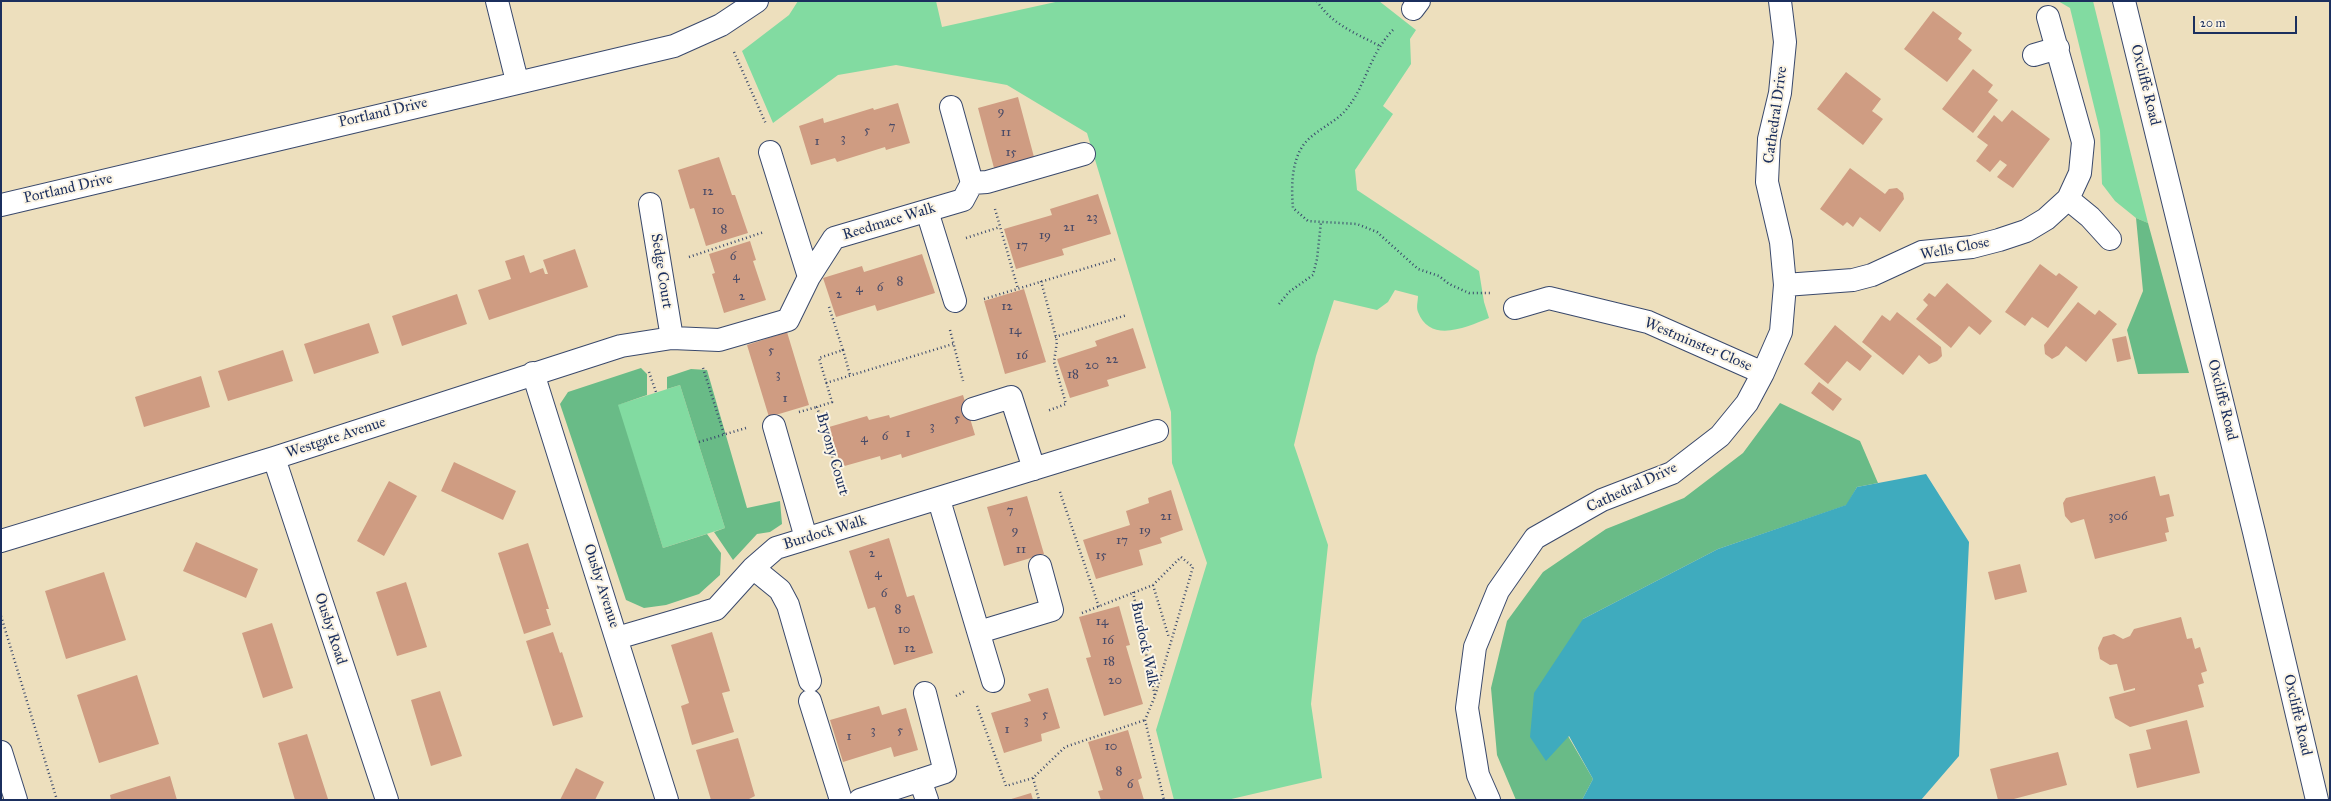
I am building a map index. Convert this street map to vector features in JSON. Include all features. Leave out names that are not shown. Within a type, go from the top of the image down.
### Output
[{"type":"street","points":[[497,1],[517,81]]},
{"type":"street","name":"Portland Drive","points":[[1,205],[517,81],[674,46],[721,24],[757,1]]},
{"type":"street","name":"Cathedral Drive","points":[[1489,800],[1478,775],[1467,708],[1475,647],[1498,591],[1535,538],[1602,500],[1672,473],[1720,436],[1747,403],[1764,373],[1781,332],[1785,285],[1781,242],[1767,182],[1769,139],[1780,93],[1785,42],[1780,1]]},
{"type":"street","name":"Oxcliffe Road","points":[[2124,1],[2250,516],[2317,800]]},
{"type":"street","name":"Wells Close","points":[[1785,285],[1853,280],[1872,275],[1922,252],[1972,247],[1999,240],[2026,231],[2046,219],[2068,199],[2080,172],[2083,142],[2058,48],[2048,17]]},
{"type":"street","points":[[2034,55],[2058,48]]},
{"type":"street","points":[[951,107],[980,182],[1084,154]]},
{"type":"street","points":[[770,152],[810,277]]},
{"type":"street","name":"Reedmace Walk","points":[[672,338],[719,340],[788,320],[810,277],[834,238],[963,200],[980,182]]},
{"type":"street","points":[[2068,199],[2090,217],[2110,239]]},
{"type":"street","name":"Sedge Court","points":[[650,204],[672,338]]},
{"type":"street","points":[[927,211],[955,301]]},
{"type":"street","name":"Westminster Close","points":[[1516,308],[1549,298],[1648,322],[1764,373]]},
{"type":"street","name":"Westgate Avenue","points":[[1,541],[274,458],[621,346],[672,338]]},
{"type":"street","name":"Ousby Avenue","points":[[534,373],[618,638],[667,800]]},
{"type":"street","points":[[973,409],[1010,397],[1018,420],[1042,466]]},
{"type":"street","points":[[774,426],[806,538]]},
{"type":"street","name":"Burdock Walk","points":[[618,638],[716,609],[753,568],[776,548],[853,524],[939,500],[1042,466],[1157,431]]},
{"type":"street","name":"Ousby Road","points":[[274,458],[387,800]]},
{"type":"street","points":[[939,500],[993,681]]},
{"type":"street","points":[[979,632],[1052,610],[1040,566]]},
{"type":"street","points":[[753,568],[780,590],[788,604],[810,691],[841,800]]},
{"type":"street","points":[[860,800],[924,790],[945,772],[925,693]]},
{"type":"street","points":[[1,752],[16,800]]},
{"type":"path","points":[[1317,1],[1322,9],[1336,22],[1380,46]]},
{"type":"path","points":[[1416,5],[1380,46],[1345,111],[1309,138],[1296,161],[1292,187],[1293,208],[1308,221],[1357,224],[1377,232],[1418,269],[1439,276],[1449,284],[1469,293],[1489,292],[1516,308]]},
{"type":"path","points":[[721,24],[768,128],[770,152]]},
{"type":"path","points":[[980,182],[1000,227],[1018,288]]},
{"type":"path","points":[[1279,304],[1289,292],[1313,275],[1317,259],[1321,222]]},
{"type":"path","points":[[660,266],[792,223]]},
{"type":"path","points":[[938,246],[1000,227]]},
{"type":"path","points":[[980,300],[1116,259]]},
{"type":"path","points":[[810,277],[822,285],[850,375]]},
{"type":"path","points":[[1018,420],[1066,404],[1054,362],[1055,337],[1041,281]]},
{"type":"path","points":[[1055,337],[1127,315]]},
{"type":"path","points":[[948,324],[964,388]]},
{"type":"path","points":[[699,442],[724,434],[702,366],[702,339]]},
{"type":"path","points":[[826,383],[953,344]]},
{"type":"path","name":"Bryony Court","points":[[843,350],[820,358],[832,402],[817,407],[853,524]]},
{"type":"path","points":[[1042,466],[1099,607]]},
{"type":"path","name":"Burdock Walk","points":[[1052,610],[1065,618],[1099,607],[1153,585],[1181,557],[1193,567],[1170,639]]},
{"type":"path","points":[[1153,585],[1170,639],[1155,696]]},
{"type":"path","name":"Burdock Walk","points":[[1133,592],[1155,696],[1145,720]]},
{"type":"path","points":[[1,616],[58,800]]},
{"type":"path","points":[[993,681],[971,688],[1006,786],[1033,778],[1065,747],[1145,720],[1164,800]]},
{"type":"path","points":[[1033,778],[1039,800]]},
{"type":"green space","points":[[798,1],[936,1],[942,27],[1060,1],[1379,1],[1416,30],[1410,39],[1411,64],[1383,106],[1393,114],[1355,170],[1357,190],[1479,271],[1484,302],[1489,318],[1460,328],[1440,330],[1431,328],[1424,322],[1417,310],[1418,296],[1395,290],[1388,302],[1377,310],[1334,300],[1316,356],[1294,445],[1328,545],[1311,704],[1322,778],[1227,800],[1174,800],[1156,730],[1207,563],[1172,463],[1171,412],[1087,133],[1007,85],[896,65],[838,75],[773,123],[742,51],[789,15]]},
{"type":"green space","points":[[2058,1],[2093,1],[2148,223],[2136,218],[2115,201],[2102,184],[2100,131],[2070,8]]},
{"type":"green space","points":[[2136,218],[2148,223],[2189,373],[2138,374],[2127,330],[2143,291]]},
{"type":"green space","points":[[641,368],[647,374],[647,395],[618,405],[663,548],[707,534],[721,553],[720,575],[699,594],[666,605],[644,608],[626,600],[560,404],[568,392]]},
{"type":"green space","points":[[691,369],[707,370],[747,508],[780,501],[782,524],[770,532],[757,534],[733,560],[714,532],[725,528],[680,385],[667,389],[667,377]]},
{"type":"green space","points":[[680,385],[725,528],[663,548],[617,405]]},
{"type":"green space","points":[[1780,403],[1860,441],[1878,483],[1857,487],[1847,505],[1718,549],[1583,619],[1568,736],[1593,779],[1582,800],[1516,800],[1497,755],[1491,688],[1507,621],[1543,572],[1606,529],[1684,498],[1743,453]]},
{"type":"water","points":[[1926,474],[1969,542],[1959,756],[1921,800],[1582,800],[1593,779],[1569,736],[1546,761],[1530,737],[1534,693],[1583,619],[1718,549],[1846,505],[1857,487]]},
{"type":"building","points":[[1933,11],[1962,33],[1958,39],[1972,50],[1947,82],[1904,49]]},
{"type":"building","points":[[1973,69],[1993,85],[1988,92],[1998,100],[1973,133],[1942,109]]},
{"type":"building","points":[[1846,72],[1881,99],[1872,111],[1883,119],[1863,145],[1817,109]]},
{"type":"building","points":[[1018,97],[1034,157],[994,168],[978,108]]},
{"type":"building","points":[[898,103],[910,143],[886,150],[885,147],[837,162],[835,158],[811,165],[799,126],[823,118],[824,123],[873,108],[874,110]]},
{"type":"building","points":[[2012,110],[2050,139],[2013,188],[1997,177],[2007,165],[2000,160],[1990,172],[1976,161],[1988,145],[1977,137],[1994,115],[2002,122]]},
{"type":"building","points":[[719,157],[732,195],[735,195],[748,233],[706,246],[694,208],[690,209],[678,170]]},
{"type":"building","points":[[1850,168],[1885,194],[1889,189],[1897,188],[1903,193],[1904,199],[1880,232],[1860,217],[1853,227],[1847,222],[1843,226],[1820,209]]},
{"type":"building","points":[[1098,194],[1111,234],[1062,249],[1064,255],[1016,269],[1004,229],[1052,215],[1050,209]]},
{"type":"building","points":[[750,241],[756,260],[753,261],[766,300],[724,313],[712,274],[715,273],[709,254]]},
{"type":"building","points":[[575,249],[588,287],[489,320],[478,290],[511,279],[505,261],[524,255],[530,273],[543,268],[545,274],[548,274],[543,260]]},
{"type":"building","points":[[922,254],[935,293],[877,311],[875,305],[836,317],[823,278],[862,266],[864,272]]},
{"type":"building","points":[[2040,264],[2056,276],[2059,273],[2078,287],[2048,328],[2032,317],[2025,326],[2005,312]]},
{"type":"building","points":[[1947,283],[1992,321],[1980,335],[1969,326],[1951,348],[1916,319],[1928,305],[1923,300],[1929,293],[1935,297]]},
{"type":"building","points":[[1024,289],[1046,362],[1005,374],[984,301]]},
{"type":"building","points":[[457,294],[467,324],[402,346],[392,316]]},
{"type":"building","points":[[2078,302],[2095,315],[2099,310],[2117,324],[2086,362],[2066,346],[2059,355],[2052,359],[2045,354],[2044,345]]},
{"type":"building","points":[[1897,312],[1941,347],[1942,356],[1937,361],[1929,364],[1919,355],[1903,375],[1862,342],[1882,315],[1890,321]]},
{"type":"building","points":[[369,323],[379,353],[314,374],[304,344]]},
{"type":"building","points":[[1835,325],[1872,356],[1860,371],[1847,361],[1828,384],[1804,364]]},
{"type":"building","points":[[1133,328],[1146,368],[1107,380],[1109,386],[1070,398],[1057,359],[1097,346],[1095,341]]},
{"type":"building","points":[[787,332],[809,405],[769,417],[747,345]]},
{"type":"building","points":[[2126,336],[2131,359],[2117,362],[2112,339]]},
{"type":"building","points":[[283,350],[293,381],[228,401],[218,371]]},
{"type":"building","points":[[201,376],[210,407],[144,427],[135,397]]},
{"type":"building","points":[[1819,382],[1842,399],[1833,411],[1811,393]]},
{"type":"building","points":[[963,395],[975,435],[902,458],[901,454],[881,460],[880,456],[841,467],[829,427],[867,416],[869,420],[889,415],[890,418]]},
{"type":"building","points":[[454,462],[516,491],[503,520],[441,491]]},
{"type":"building","points":[[2155,476],[2160,496],[2169,494],[2174,516],[2166,518],[2169,532],[2165,533],[2167,541],[2095,559],[2084,519],[2071,523],[2065,516],[2063,503],[2066,498]]},
{"type":"building","points":[[389,481],[417,496],[384,556],[357,541]]},
{"type":"building","points":[[1171,490],[1183,530],[1160,538],[1162,543],[1139,550],[1143,565],[1096,579],[1083,540],[1130,525],[1126,511],[1149,503],[1148,498]]},
{"type":"building","points":[[1027,496],[1044,554],[1004,566],[987,507]]},
{"type":"building","points":[[889,538],[907,597],[914,595],[933,653],[894,665],[875,607],[868,609],[849,551]]},
{"type":"building","points":[[196,542],[258,569],[246,598],[183,571]]},
{"type":"building","points":[[528,543],[549,609],[546,609],[551,625],[524,634],[498,553]]},
{"type":"building","points":[[2020,564],[2027,592],[1995,600],[1988,572]]},
{"type":"building","points":[[104,572],[126,640],[66,659],[45,591]]},
{"type":"building","points":[[406,582],[427,647],[397,656],[376,592]]},
{"type":"building","points":[[1119,606],[1130,645],[1126,646],[1143,704],[1104,716],[1086,658],[1091,657],[1079,617]]},
{"type":"building","points":[[2181,617],[2187,639],[2192,638],[2195,649],[2200,647],[2207,671],[2201,673],[2204,683],[2198,685],[2204,707],[2130,727],[2115,718],[2109,697],[2135,690],[2135,688],[2124,691],[2117,664],[2110,665],[2100,659],[2098,648],[2103,637],[2114,634],[2123,639],[2130,636],[2134,629]]},
{"type":"building","points":[[272,623],[293,688],[263,698],[242,633]]},
{"type":"building","points":[[553,632],[560,653],[562,652],[583,717],[553,726],[526,641]]},
{"type":"building","points":[[712,632],[730,691],[722,693],[734,732],[692,745],[681,706],[689,703],[671,645]]},
{"type":"building","points":[[137,675],[159,744],[99,763],[77,695]]},
{"type":"building","points":[[1048,688],[1060,728],[1041,734],[1042,741],[1004,753],[991,713],[1031,701],[1028,694]]},
{"type":"building","points":[[440,691],[462,756],[431,766],[411,700]]},
{"type":"building","points":[[879,706],[882,715],[906,708],[918,750],[894,757],[891,747],[843,762],[830,720]]},
{"type":"building","points":[[2187,720],[2200,773],[2137,788],[2129,754],[2151,749],[2146,730]]},
{"type":"building","points":[[1128,730],[1142,778],[1138,780],[1144,800],[1101,800],[1098,791],[1103,790],[1088,742]]},
{"type":"building","points":[[307,734],[328,799],[295,800],[278,743]]},
{"type":"building","points":[[738,738],[755,796],[747,800],[711,800],[696,750]]},
{"type":"building","points":[[2058,752],[2067,785],[2010,800],[1998,800],[1990,769]]},
{"type":"building","points":[[576,768],[604,782],[595,800],[560,800]]},
{"type":"building","points":[[170,776],[177,800],[111,800],[110,795]]},
{"type":"building","points":[[1031,793],[1033,800],[1008,800]]}]
